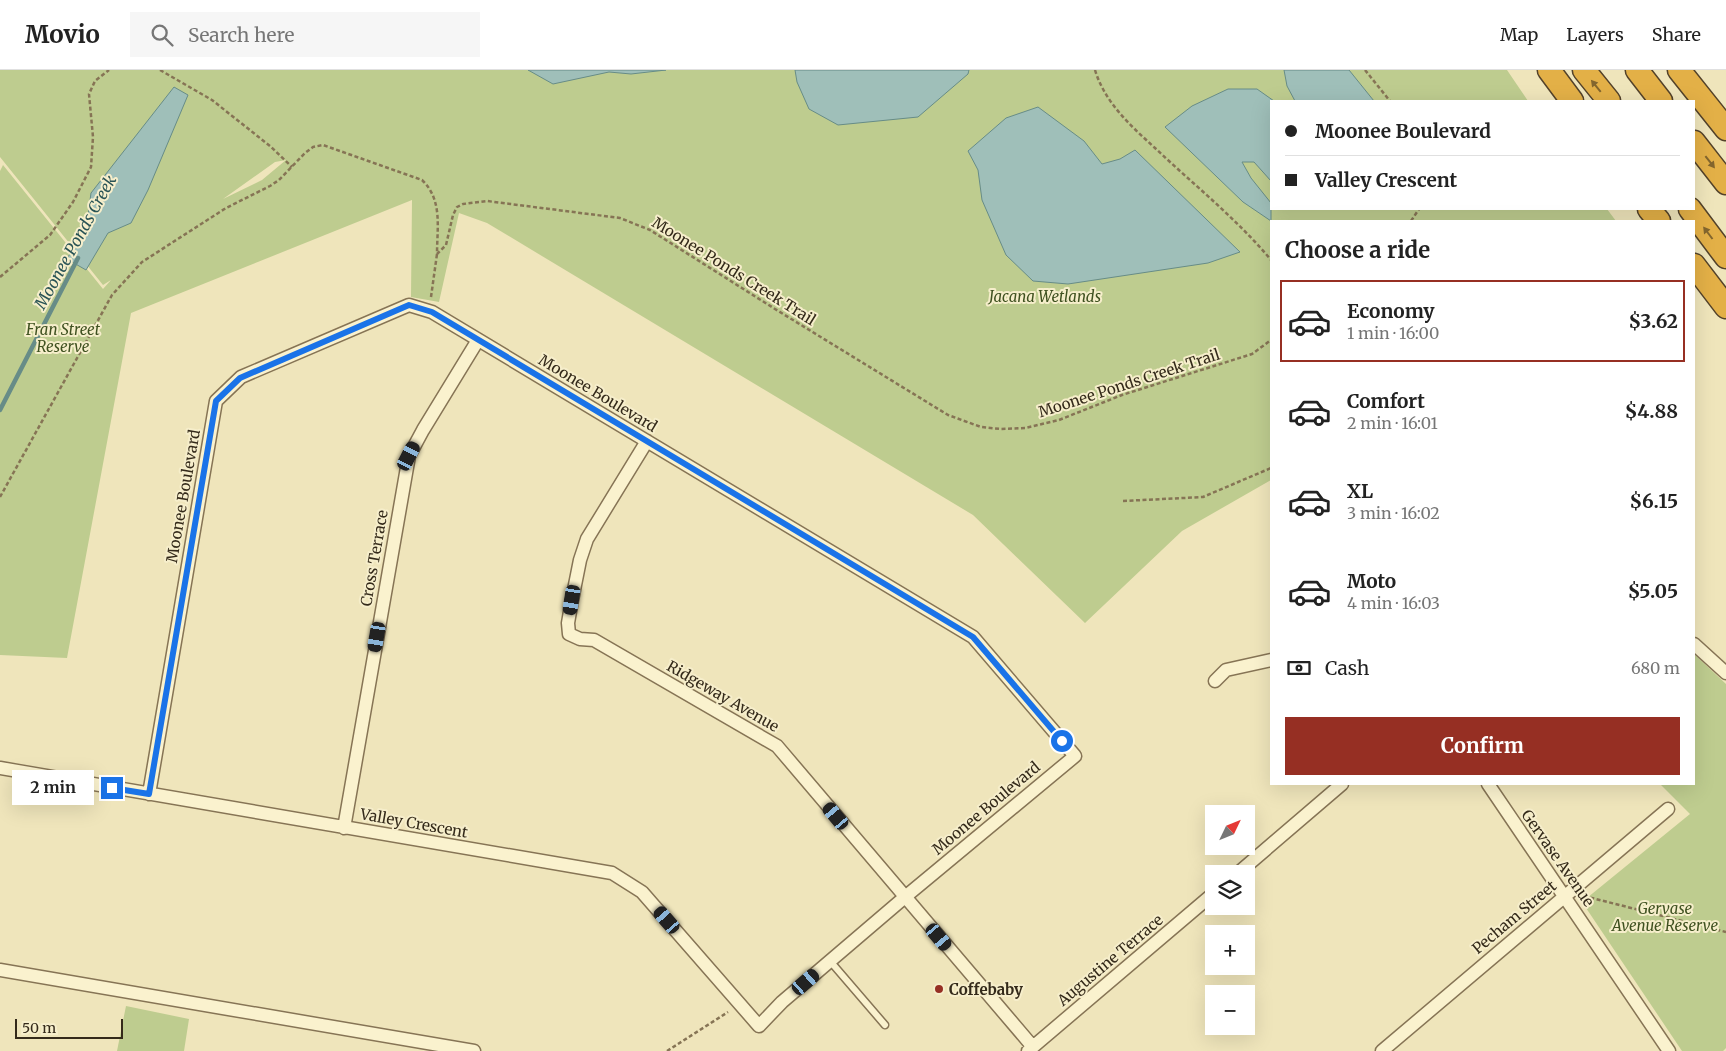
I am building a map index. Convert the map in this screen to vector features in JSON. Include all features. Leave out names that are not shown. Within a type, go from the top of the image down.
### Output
[{"type":"highway","points":[[1549,70],[1571,100]]},
{"type":"highway","points":[[1584,70],[1608,100]]},
{"type":"highway","points":[[1637,70],[1660,100]]},
{"type":"highway","points":[[1679,70],[1726,129]]},
{"type":"highway","points":[[1695,143],[1726,183]]},
{"type":"highway","points":[[1691,210],[1726,257]]},
{"type":"highway","points":[[1695,266],[1726,307]]},
{"type":"street","name":"Moonee Boulevard","points":[[149,794],[216,401],[240,378],[409,305],[432,312],[973,637],[1075,756],[905,897]]},
{"type":"street","name":"Cross Terrace","points":[[344,828],[409,456],[478,340]]},
{"type":"street","name":"Ridgeway Avenue","points":[[646,441],[587,539],[575,584],[568,622],[569,634],[580,639],[594,640],[777,746],[1030,1049]]},
{"type":"street","points":[[1695,645],[1726,673]]},
{"type":"street","points":[[1215,682],[1226,670],[1270,660]]},
{"type":"street","name":"Valley Crescent","points":[[0,768],[612,873],[642,892],[759,1026],[766,1016],[830,961]]},
{"type":"street","points":[[1247,865],[1341,785]]},
{"type":"street","name":"Gervase Avenue","points":[[1489,785],[1669,1051]]},
{"type":"street","name":"Pecham Street","points":[[1382,1051],[1668,809]]},
{"type":"street","points":[[830,961],[905,897]]},
{"type":"street","name":"Augustine Terrace","points":[[1030,1049],[1205,901]]},
{"type":"street","points":[[0,970],[474,1051]]},
{"type":"lane","points":[[830,961],[885,1025]]},
{"type":"path","points":[[0,277],[50,235],[73,202],[91,167],[94,138],[89,94],[95,81],[109,70]]},
{"type":"path","points":[[160,70],[212,100],[270,146],[292,167]]},
{"type":"path","points":[[1095,70],[1098,79],[1120,114],[1179,172],[1209,197],[1270,259]]},
{"type":"path","points":[[1365,70],[1389,100]]},
{"type":"path","points":[[0,497],[107,304],[129,275],[142,262],[192,229],[226,208],[270,186],[313,147],[323,145],[422,180],[430,188],[438,208],[437,254],[431,294]]},
{"type":"path","name":"Moonee Ponds Creek Trail","points":[[437,254],[446,245],[453,214],[457,207],[463,204],[487,201],[620,218],[650,230],[948,415],[981,427],[1001,429],[1025,428],[1059,420],[1122,394],[1252,354],[1270,341]]},
{"type":"path","points":[[1122,501],[1203,497],[1270,468]]},
{"type":"path","points":[[1582,896],[1726,932]]},
{"type":"path","points":[[667,1051],[728,1012]]},
{"type":"green space","name":"Jacana Wetlands","points":[[0,70],[1507,70],[1527,100],[1270,100],[1270,210],[1608,210],[1615,220],[1270,220],[1270,481],[1182,531],[1085,623],[973,515],[487,223],[459,213],[439,302],[411,297],[412,200],[131,313],[67,658],[0,655],[0,171],[3,165],[103,289],[111,280],[103,285],[0,157]],"holes":[[[286,160],[262,180],[223,199],[275,162]]]},
{"type":"green space","name":"Gervase Avenue Reserve","points":[[1695,655],[1726,684],[1726,1048],[1723,1051],[1682,1051],[1582,902],[1690,814],[1661,785],[1695,785]]},
{"type":"green space","points":[[126,1006],[189,1019],[184,1051],[117,1051]]},
{"type":"water","points":[[528,70],[666,70],[631,74],[609,72],[553,84]]},
{"type":"water","points":[[795,70],[969,70],[968,74],[918,117],[838,125],[809,109],[797,82]]},
{"type":"water","points":[[1284,70],[1349,70],[1373,100],[1294,100],[1287,86]]},
{"type":"water","points":[[174,87],[188,95],[148,190],[131,223],[108,233],[86,270],[67,259],[87,223],[91,193]]},
{"type":"water","points":[[1228,89],[1257,89],[1273,100],[1270,100],[1270,180],[1254,162],[1242,162],[1251,178],[1270,202],[1271,220],[1243,202],[1165,127],[1192,106]]},
{"type":"water","points":[[1038,107],[1084,141],[1102,164],[1120,159],[1135,150],[1240,252],[1208,263],[1068,284],[1033,281],[1006,255],[982,200],[978,170],[968,151],[1006,118]]},
{"type":"waterway","name":"Moonee Ponds Creek","points":[[0,410],[78,258]]},
{"type":"place","name":"Coffebaby","points":[[939,989]]},
{"type":"route","points":[[112,788],[149,794],[216,401],[240,378],[409,305],[432,312],[973,637],[1062,741]]},
{"type":"park label","name":"Fran Street Reserve","points":[[63,338]]}]
